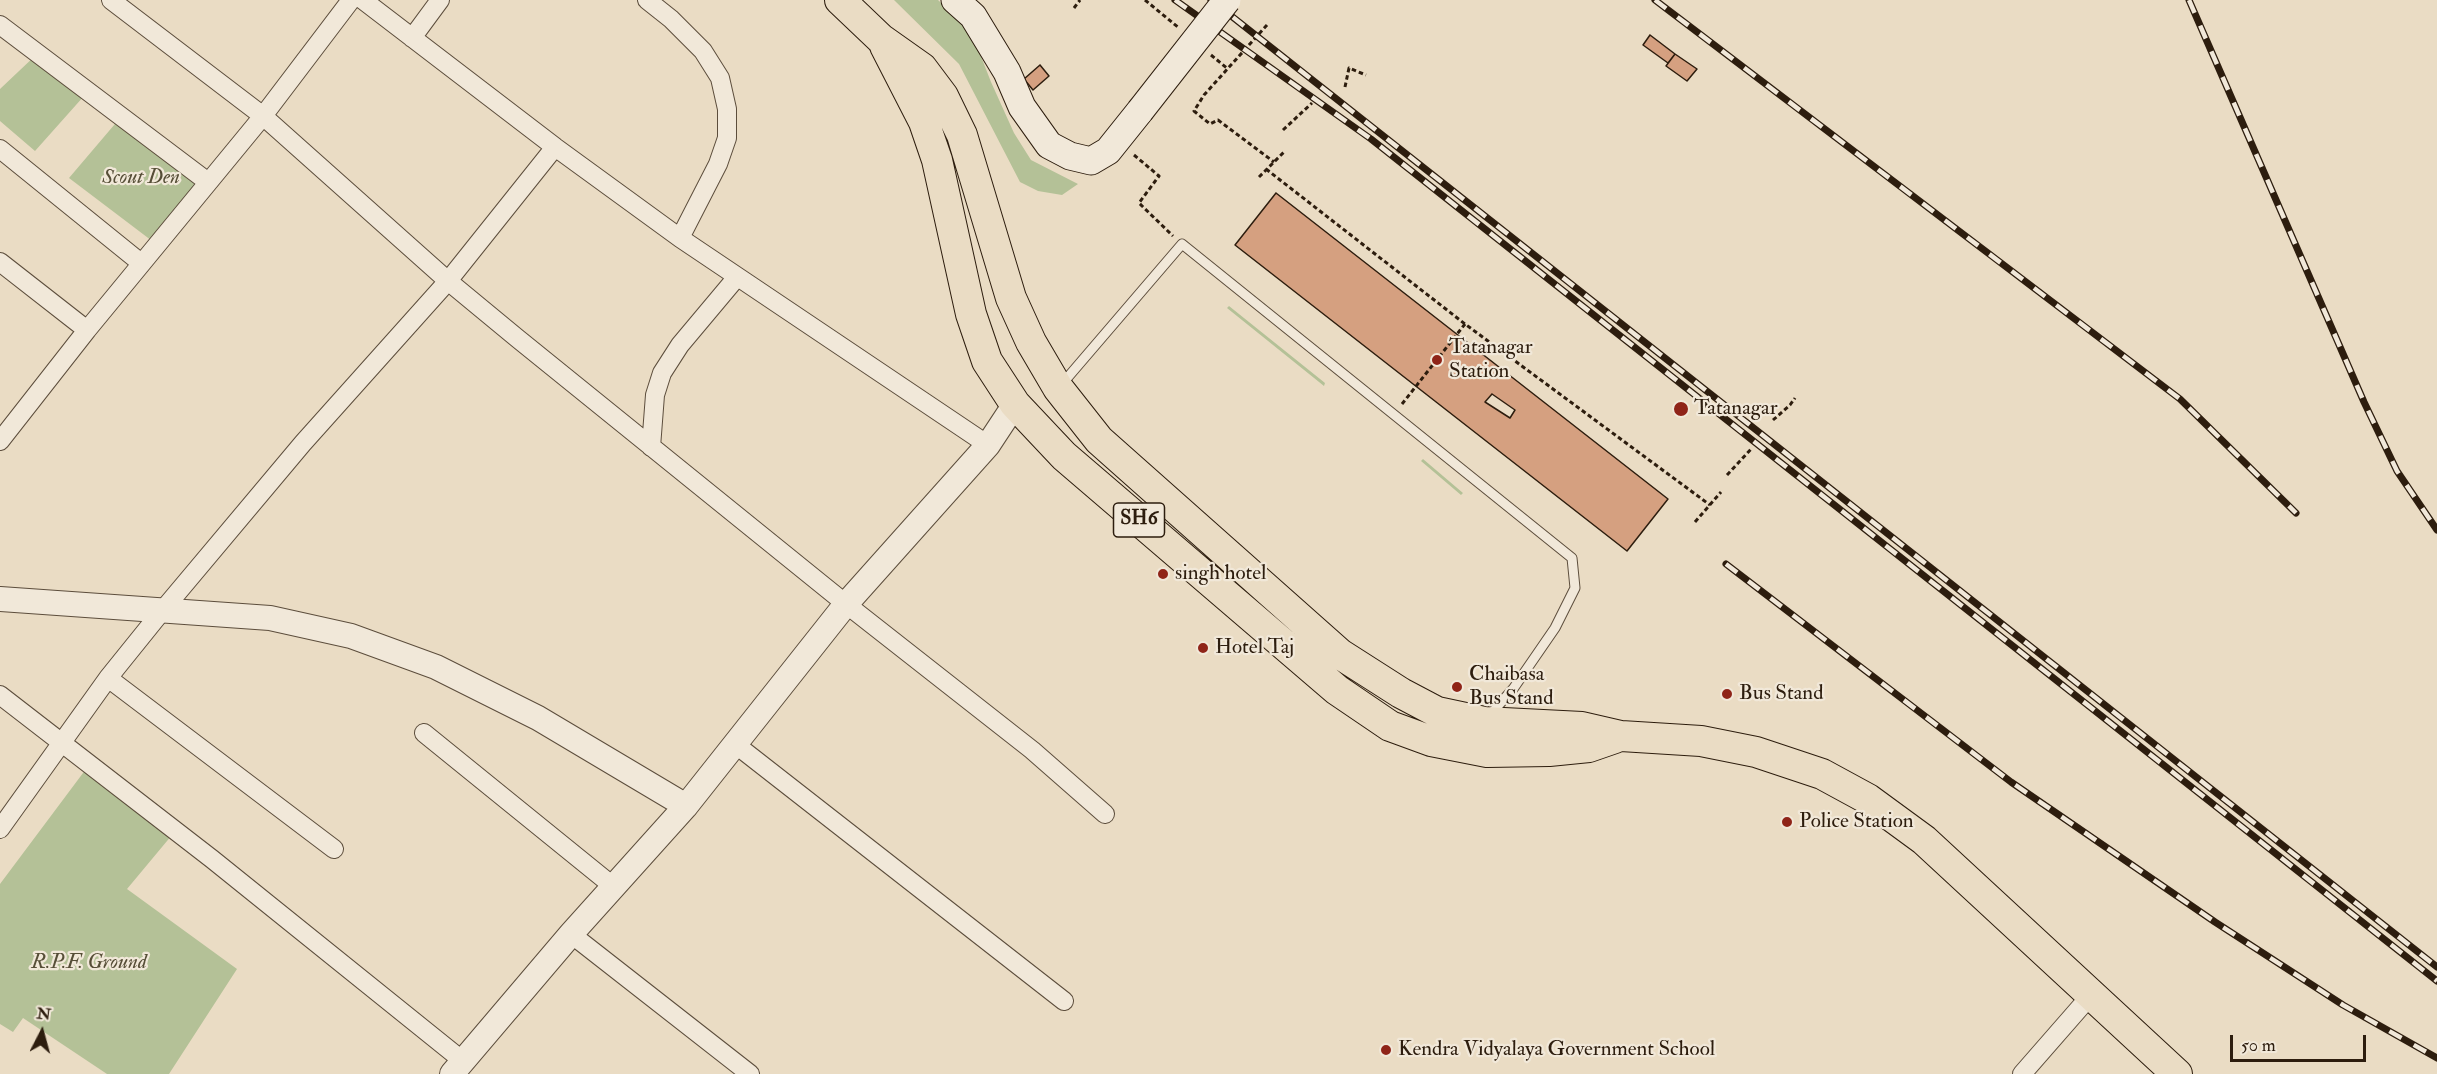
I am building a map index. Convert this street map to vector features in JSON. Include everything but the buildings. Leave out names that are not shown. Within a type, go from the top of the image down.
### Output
[{"type":"main road","name":"SH6","points":[[840,0],[881,39],[922,69],[943,96],[962,135],[1011,298],[1031,342],[1058,388],[1099,440],[1340,654],[1401,693],[1437,712],[1484,722],[1582,727],[1621,736],[1701,741],[1756,752],[1822,774],[1868,799],[1924,840],[2177,1074]]},
{"type":"main road","points":[[955,0],[973,16],[1007,72],[1022,107],[1048,145],[1070,156],[1091,161],[1108,151],[1227,0]]},
{"type":"main road","name":"SH6","points":[[881,39],[924,122],[937,160],[971,314],[987,361],[1015,404],[1064,456],[1337,690],[1390,726],[1431,741],[1487,752],[1549,751],[1589,747],[1621,736]]},
{"type":"street","points":[[111,0],[263,116],[448,281],[846,604],[1032,750],[1105,814]]},
{"type":"street","points":[[0,441],[141,263],[263,116],[351,0]]},
{"type":"street","points":[[363,0],[555,147],[680,238],[988,445]]},
{"type":"street","points":[[412,38],[440,0]]},
{"type":"street","points":[[647,0],[671,19],[703,51],[720,78],[728,109],[727,138],[718,164],[680,238]]},
{"type":"street","points":[[0,25],[208,182]]},
{"type":"street","points":[[0,829],[108,678],[162,611],[303,443],[448,281],[555,147]]},
{"type":"street","points":[[0,149],[141,263]]},
{"type":"street","points":[[0,262],[87,330]]},
{"type":"street","points":[[651,447],[655,395],[662,374],[680,345],[737,277]]},
{"type":"street","points":[[0,694],[221,867],[458,1068],[571,934],[686,806],[846,604],[988,445],[1015,404]]},
{"type":"street","points":[[0,599],[270,618],[351,636],[436,667],[538,718],[686,806]]},
{"type":"street","points":[[108,678],[334,849]]},
{"type":"street","points":[[424,733],[614,887]]},
{"type":"street","points":[[735,744],[1064,1002]]},
{"type":"street","points":[[571,934],[750,1074]]},
{"type":"street","points":[[2022,1074],[2091,995]]},
{"type":"lane","points":[[1058,388],[1182,244],[1572,558],[1575,588],[1555,628],[1513,689],[1484,722]]},
{"type":"path","points":[[1074,8],[1080,0]]},
{"type":"path","points":[[1267,25],[1204,95],[1194,111],[1210,124],[1218,120],[1274,162]]},
{"type":"path","points":[[1345,87],[1349,68],[1366,75]]},
{"type":"path","points":[[1282,130],[1312,103]]},
{"type":"path","points":[[1116,141],[1159,176],[1139,203],[1182,244]]},
{"type":"path","points":[[1259,177],[1284,152]]},
{"type":"path","points":[[1266,169],[1465,324],[1710,505]]},
{"type":"path","points":[[1394,415],[1465,324]]},
{"type":"path","points":[[1773,420],[1795,398]]},
{"type":"path","points":[[1728,475],[1752,448]]},
{"type":"path","points":[[1695,522],[1721,492]]},
{"type":"green space","points":[[894,0],[938,0],[971,31],[1014,133],[1031,160],[1078,184],[1062,195],[1038,191],[1020,182],[959,64]]},
{"type":"green space","points":[[37,54],[84,96],[35,151],[0,121],[0,89]]},
{"type":"green space","name":"Scout Den","points":[[126,111],[219,182],[164,250],[69,178]]},
{"type":"green space","points":[[1229,306],[1325,383],[1324,386],[1227,308]]},
{"type":"green space","points":[[1423,459],[1463,493],[1461,495],[1421,461]]},
{"type":"green space","name":"R.P.F. Ground","points":[[86,769],[172,835],[127,889],[237,969],[169,1074],[107,1074],[23,1018],[13,1032],[0,1024],[0,884]]},
{"type":"railway","points":[[1175,0],[1371,139],[2437,981]]},
{"type":"railway","points":[[1211,0],[2437,967]]},
{"type":"railway","points":[[1655,0],[2180,399],[2296,513]]},
{"type":"railway","points":[[2189,0],[2364,402],[2397,471],[2437,530]]},
{"type":"railway","points":[[1726,564],[2011,782],[2215,922],[2343,1005],[2437,1058]]},
{"type":"place","name":"Tatanagar Station","points":[[1437,360]]},
{"type":"place","name":"Tatanagar","points":[[1681,409]]},
{"type":"place","name":"singh hotel","points":[[1163,574]]},
{"type":"place","name":"Hotel Taj","points":[[1203,648]]},
{"type":"place","name":"Chaibasa Bus Stand","points":[[1457,687]]},
{"type":"place","name":"Bus Stand","points":[[1727,694]]},
{"type":"place","name":"Police Station","points":[[1787,822]]},
{"type":"place","name":"Kendra Vidyalaya Government School","points":[[1386,1050]]}]
